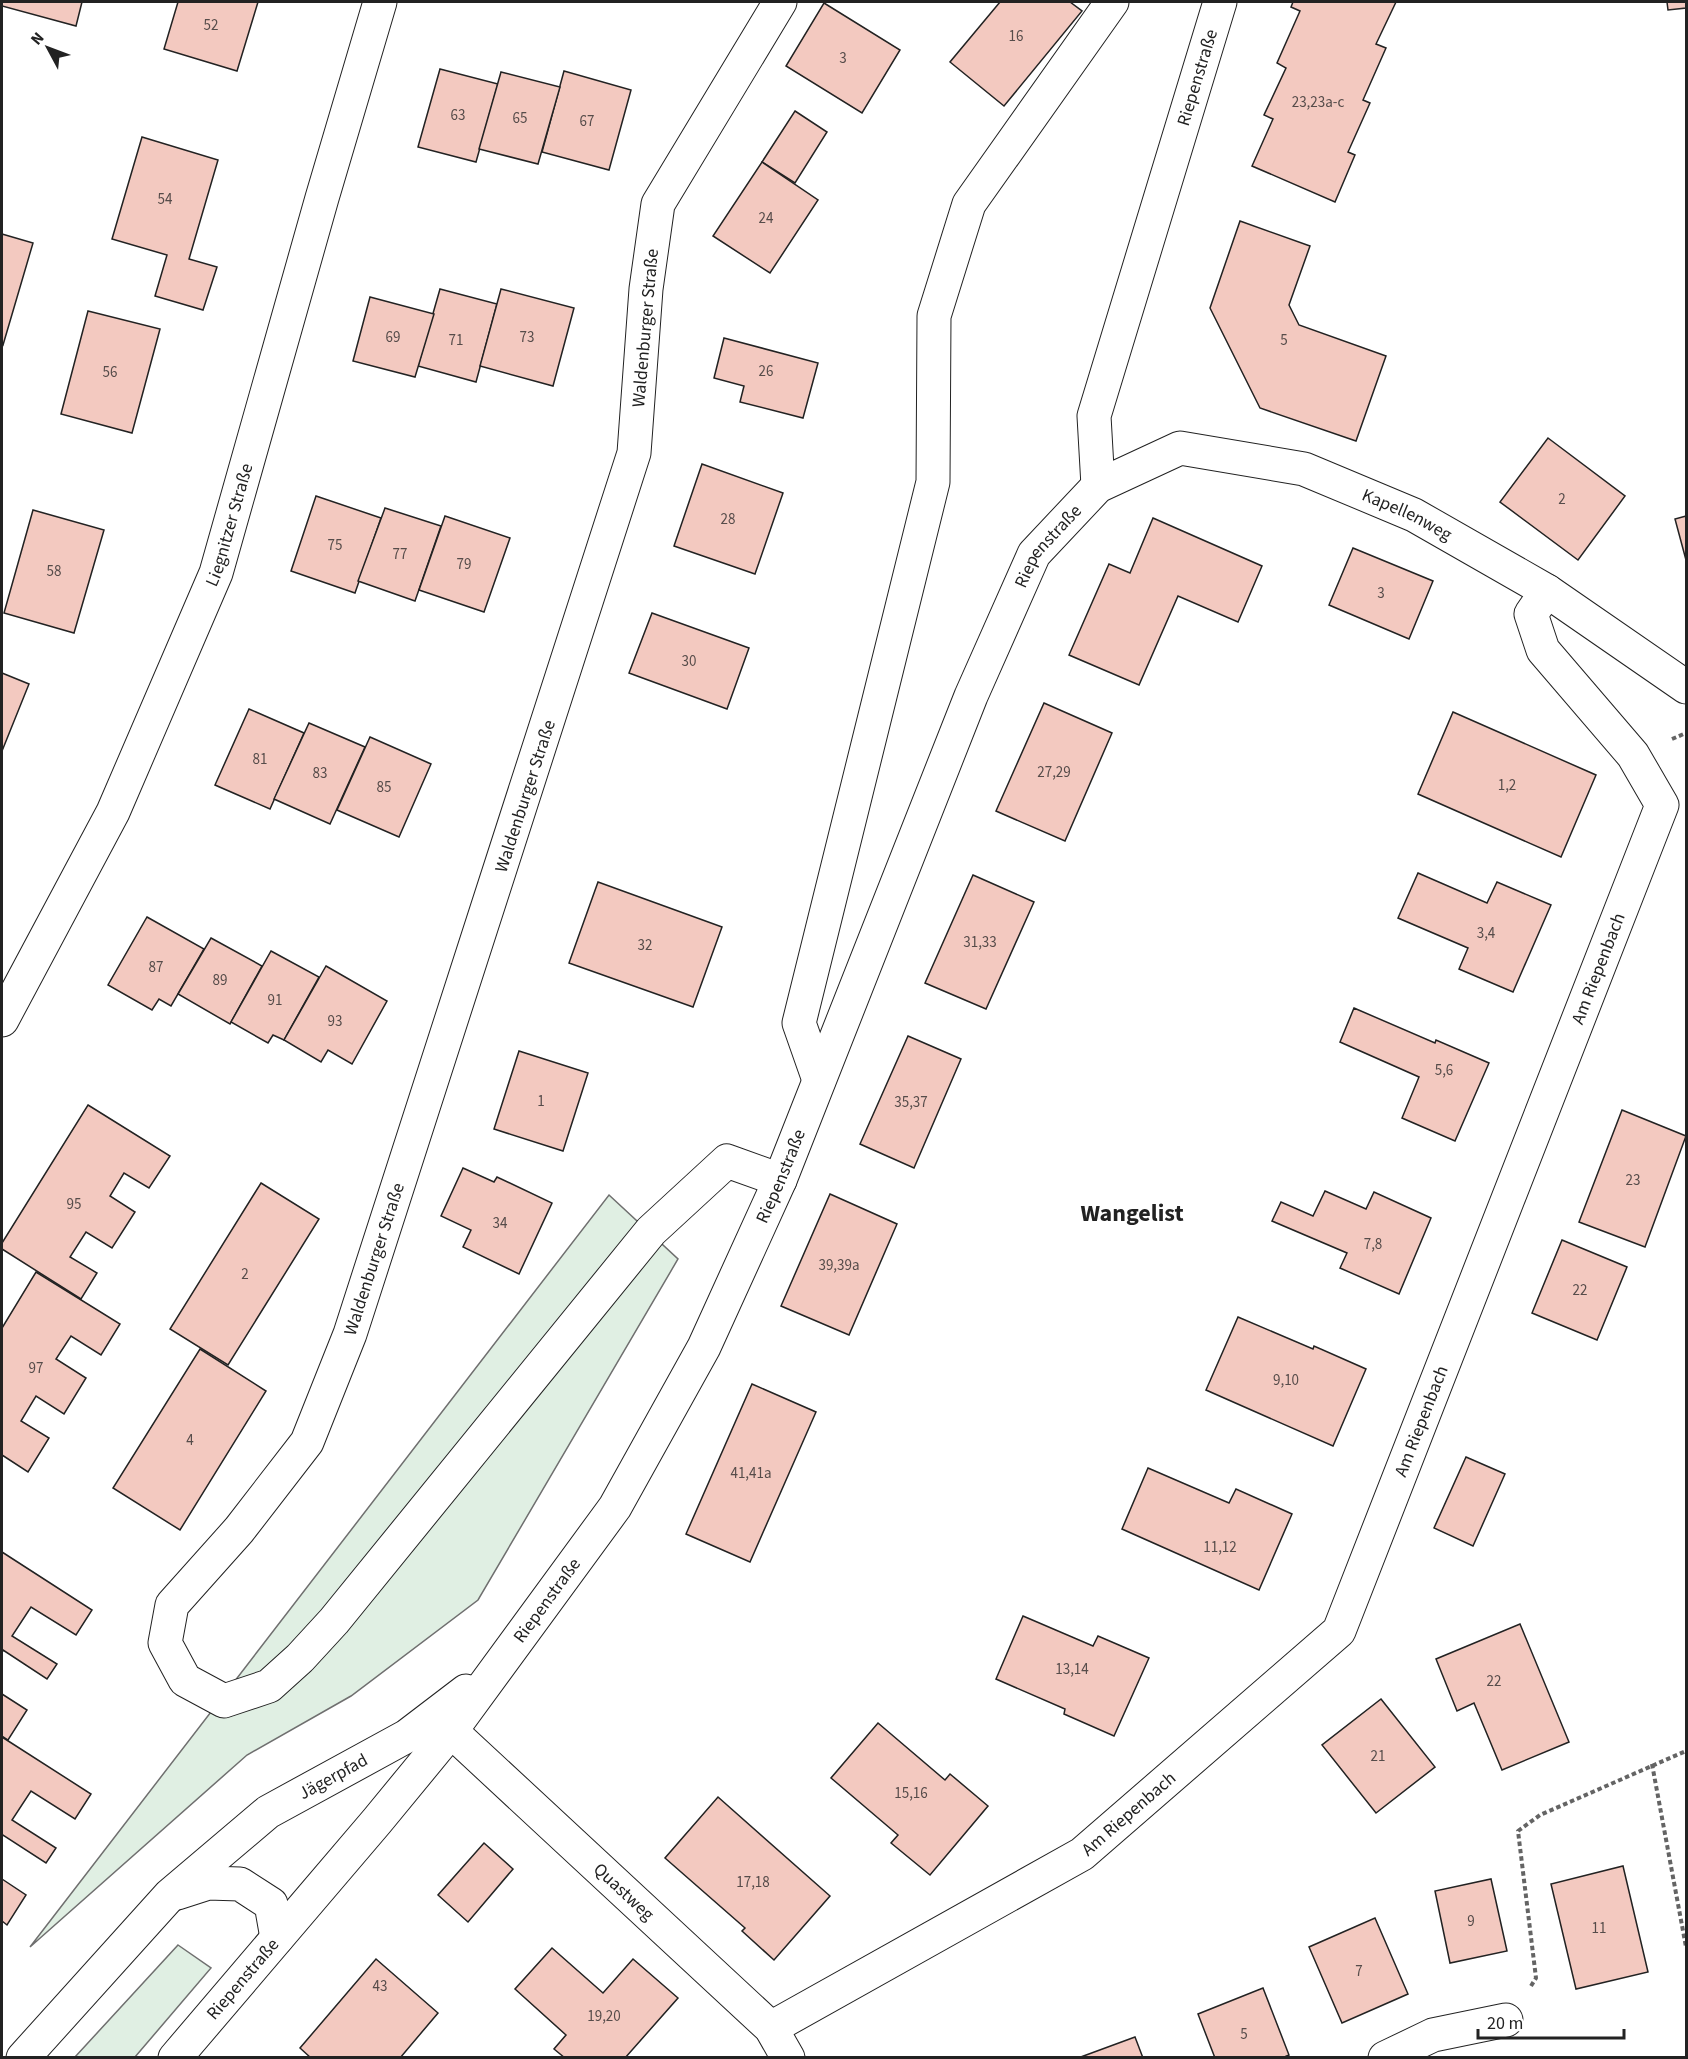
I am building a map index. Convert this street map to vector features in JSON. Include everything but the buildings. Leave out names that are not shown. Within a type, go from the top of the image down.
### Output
[{"type":"street","name":"Liegnitzer Straße","points":[[2,1020],[113,812],[216,573],[380,2]]},
{"type":"street","name":"Waldenburger Straße","points":[[780,2],[658,204],[646,289],[634,453],[588,600],[350,1334],[307,1442],[239,1530],[172,1605],[165,1643],[185,1680],[224,1701],[269,1686],[300,1658],[334,1621],[651,1231],[727,1161],[780,1180]]},
{"type":"street","points":[[819,1080],[799,1023],[933,482],[934,316],[969,204],[1112,2]]},
{"type":"street","name":"Riepenstraße","points":[[175,2058],[451,1731],[615,1507],[704,1347],[780,1180],[971,696],[1034,554],[1098,486],[1094,416],[1220,2]]},
{"type":"street","name":"Kapellenweg","points":[[1098,486],[1180,448],[1304,469],[1414,515],[1547,591],[1686,687]]},
{"type":"street","name":"Am Riepenbach","points":[[771,2028],[1082,1854],[1339,1631],[1662,805],[1633,755],[1543,650],[1531,614],[1547,591]]},
{"type":"street","name":"Jägerpfad","points":[[23,2058],[170,1895],[268,1812],[407,1736],[499,1666]]},
{"type":"street","name":"Quastweg","points":[[451,1731],[771,2028],[788,2058]]},
{"type":"street","points":[[170,1895],[208,1883],[240,1884],[271,1904],[277,1938]]},
{"type":"street","points":[[1385,2058],[1433,2035],[1506,2020]]},
{"type":"path","points":[[1506,2020],[1536,1978],[1518,1831],[1540,1815],[1686,1751]]},
{"type":"path","points":[[1652,1764],[1686,1947]]},
{"type":"green space","points":[[609,1195],[678,1259],[478,1600],[351,1696],[247,1755],[30,1947]]},
{"type":"green space","points":[[178,1945],[211,1968],[135,2057],[75,2057]]},
{"type":"district","name":"Wangelist","points":[[1132,1213]]}]
